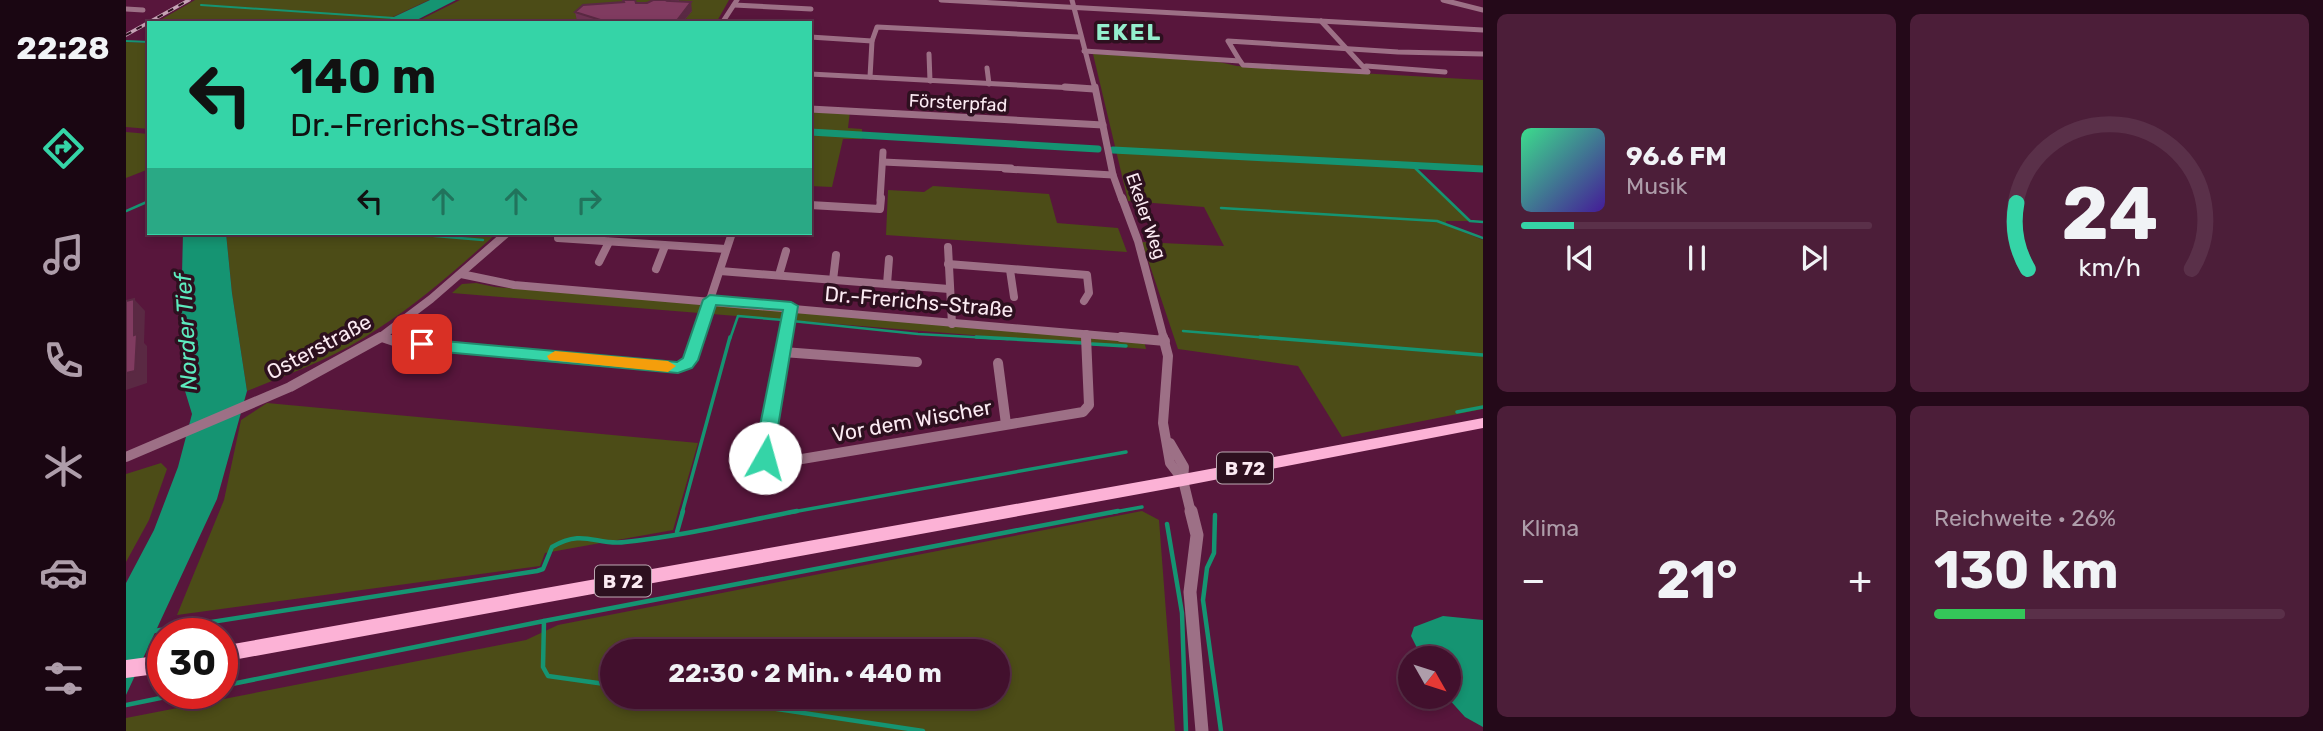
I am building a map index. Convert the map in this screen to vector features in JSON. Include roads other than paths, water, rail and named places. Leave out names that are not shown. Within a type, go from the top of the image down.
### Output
[{"type":"main road","name":"B 72","points":[[238,651],[1183,481],[1483,423]]},
{"type":"main road","points":[[126,669],[147,666]]},
{"type":"street","points":[[941,0],[1483,30]]},
{"type":"street","name":"Ekeler Weg","points":[[1072,0],[1113,175],[1138,241],[1168,356],[1163,416],[1170,463],[1183,481],[1197,535],[1190,592],[1202,731]]},
{"type":"street","points":[[1143,0],[1150,12]]},
{"type":"street","points":[[1443,0],[1483,10]]},
{"type":"street","points":[[1453,2],[1483,3]]},
{"type":"street","points":[[723,21],[736,3],[811,9]]},
{"type":"street","points":[[126,9],[143,10]]},
{"type":"street","points":[[1321,21],[1365,69]]},
{"type":"street","points":[[870,77],[872,41],[877,27],[1079,37]]},
{"type":"street","points":[[812,37],[872,41]]},
{"type":"street","points":[[1445,72],[1243,65],[1228,41],[1483,54]]},
{"type":"street","points":[[1084,51],[1240,61]]},
{"type":"street","points":[[929,54],[930,80]]},
{"type":"street","points":[[987,68],[989,84]]},
{"type":"street","points":[[812,74],[1094,89]]},
{"type":"street","name":"Försterpfad","points":[[812,109],[1103,125]]},
{"type":"street","points":[[812,205],[880,209],[883,152]]},
{"type":"street","points":[[883,162],[1113,175]]},
{"type":"street","name":"Osterstraße","points":[[126,457],[324,370],[381,337],[461,274],[505,235]]},
{"type":"street","points":[[381,337],[397,342],[678,367],[686,365],[690,360],[731,235]]},
{"type":"street","points":[[558,238],[726,249]]},
{"type":"street","points":[[599,261],[609,242]]},
{"type":"street","points":[[656,269],[665,246]]},
{"type":"street","points":[[948,247],[952,324]]},
{"type":"street","points":[[779,275],[786,251]]},
{"type":"street","points":[[832,280],[836,255]]},
{"type":"street","points":[[887,284],[889,259]]},
{"type":"street","points":[[948,264],[1087,275],[1090,293],[1084,301]]},
{"type":"street","points":[[1010,270],[1014,297]]},
{"type":"street","points":[[720,271],[949,289]]},
{"type":"street","name":"Dr.-Frerichs-Straße","points":[[461,274],[514,285],[791,306],[952,324],[1165,341]]},
{"type":"street","name":"Vor dem Wischer","points":[[791,306],[764,451],[765,458],[778,463],[1088,410],[1086,334]]},
{"type":"street","points":[[783,352],[917,362]]},
{"type":"street","name":"Vor dem Wischer","points":[[998,363],[1006,424]]},
{"type":"water","points":[[430,0],[456,0],[415,21],[385,21]]},
{"type":"water","name":"Norder Tief","points":[[183,235],[226,235],[247,391],[217,499],[162,618],[147,618],[147,650],[126,695],[126,583],[154,530],[178,467],[192,414],[185,391],[181,315]]},
{"type":"water","points":[[1443,616],[1483,620],[1483,727],[1465,717],[1458,709],[1461,709],[1461,646],[1416,646],[1411,636],[1414,627]]},
{"type":"waterway","points":[[201,5],[394,18]]},
{"type":"waterway","points":[[126,41],[147,42]]},
{"type":"waterway","points":[[812,132],[1098,149]]},
{"type":"waterway","points":[[1113,150],[1483,169]]},
{"type":"waterway","points":[[1413,166],[1470,221],[1483,222]]},
{"type":"waterway","points":[[126,211],[147,202]]},
{"type":"waterway","points":[[1221,208],[1437,221],[1483,238]]},
{"type":"waterway","points":[[424,235],[483,240]]},
{"type":"waterway","points":[[730,339],[738,316],[783,320]]},
{"type":"waterway","points":[[792,321],[918,334],[1008,339]]},
{"type":"waterway","points":[[1183,331],[1282,339]]},
{"type":"waterway","points":[[682,513],[730,337]]},
{"type":"waterway","points":[[976,337],[1083,343]]},
{"type":"waterway","points":[[1260,337],[1483,355]]},
{"type":"waterway","points":[[1092,344],[1126,346]]},
{"type":"waterway","points":[[1457,412],[1483,407]]},
{"type":"waterway","points":[[787,513],[1126,452]]},
{"type":"waterway","points":[[1109,513],[1142,507]]},
{"type":"waterway","points":[[677,532],[683,511]]},
{"type":"waterway","points":[[237,618],[537,571],[543,569],[552,547],[573,539],[615,543],[690,532],[797,511]]},
{"type":"waterway","points":[[544,621],[1118,511]]},
{"type":"waterway","points":[[1215,515],[1214,553],[1207,568],[1203,600],[1221,731]]},
{"type":"waterway","points":[[1167,524],[1182,613],[1186,731]]},
{"type":"waterway","points":[[238,683],[544,621]]},
{"type":"waterway","points":[[544,621],[543,667],[548,676],[600,683]]},
{"type":"waterway","points":[[126,705],[147,701]]},
{"type":"waterway","points":[[777,709],[923,731]]},
{"type":"railway","points":[[151,21],[189,0]]},
{"type":"railway","points":[[126,35],[147,23]]},
{"type":"district","name":"EKEL","points":[[1129,32]]}]
